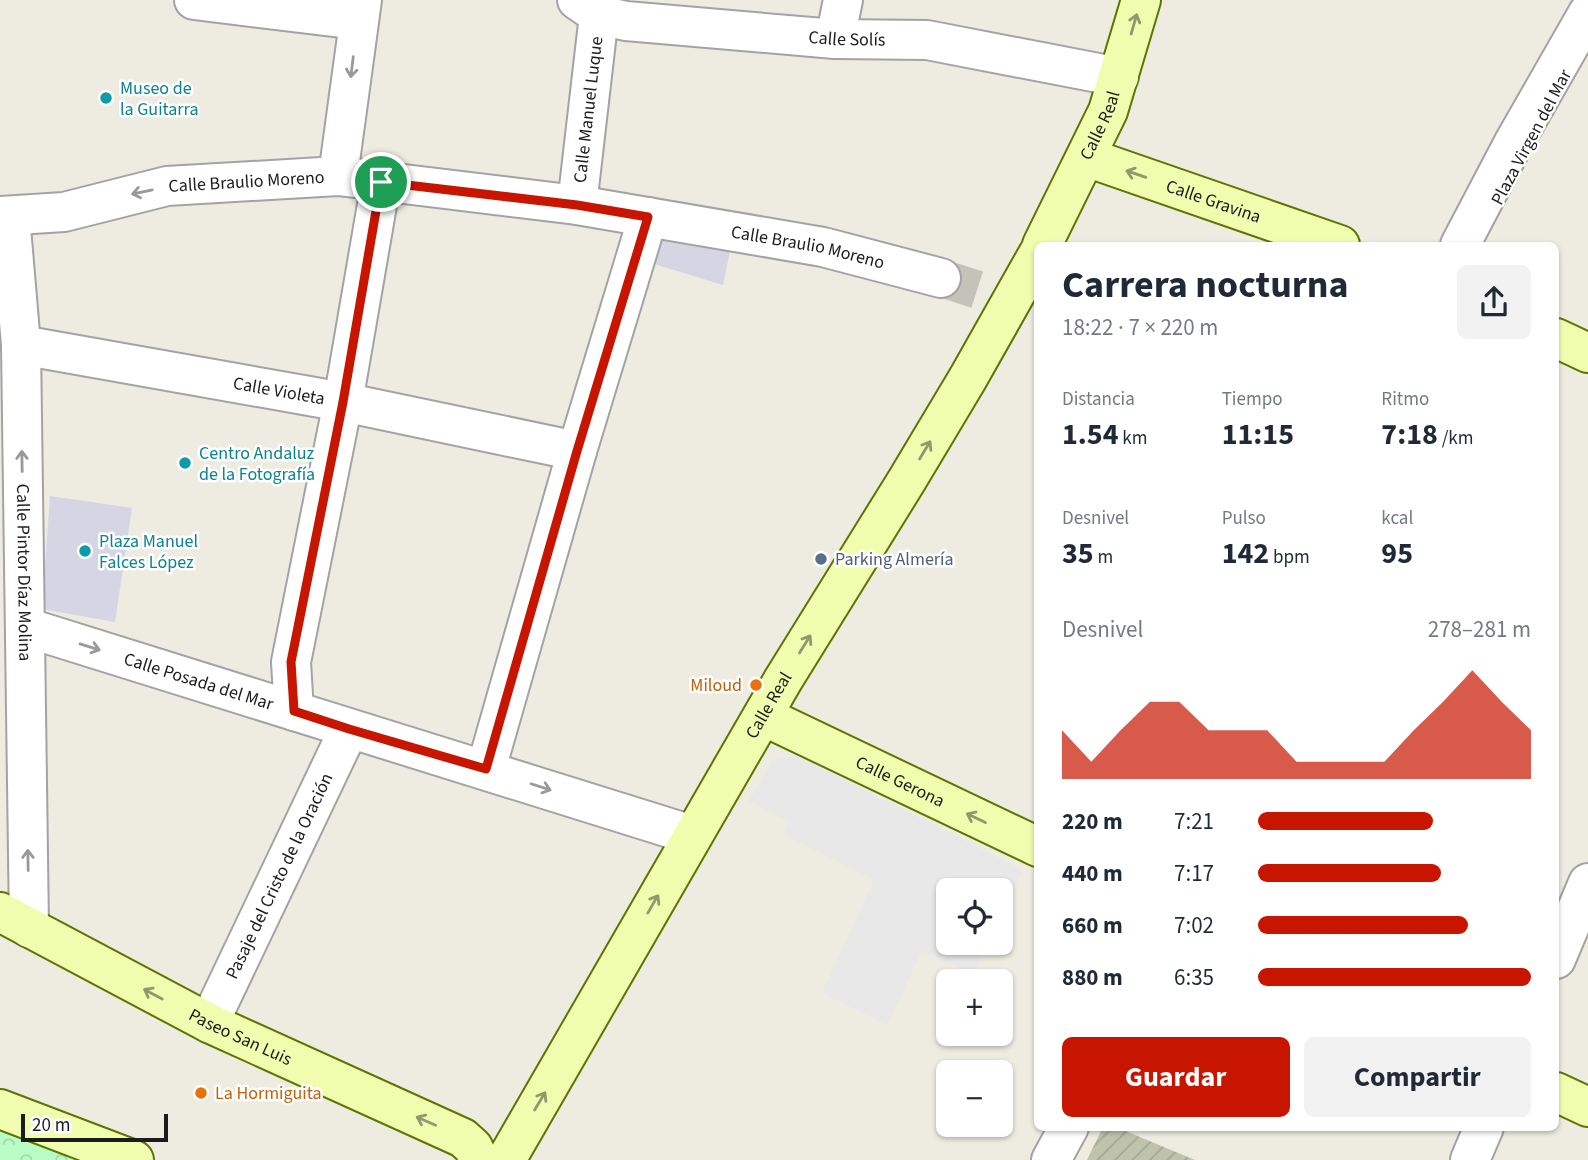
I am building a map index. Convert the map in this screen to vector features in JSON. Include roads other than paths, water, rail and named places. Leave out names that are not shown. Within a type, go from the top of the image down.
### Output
[{"type":"street","points":[[194,0],[360,10],[338,176]]},
{"type":"street","points":[[835,39],[842,0]]},
{"type":"street","name":"Calle Real","points":[[1044,242],[1108,111],[1141,0]]},
{"type":"street","name":"Calle Solís","points":[[588,7],[625,21],[835,39],[927,40],[1119,77]]},
{"type":"street","name":"Calle Manuel Luque","points":[[577,205],[588,7]]},
{"type":"street","points":[[1462,242],[1588,13]]},
{"type":"street","name":"Plaza Virgen del Mar","points":[[1483,242],[1481,229],[1588,31]]},
{"type":"street","name":"Calle Gravina","points":[[1086,157],[1330,242]]},
{"type":"street","name":"Calle Braulio Moreno","points":[[5,216],[64,212],[167,186],[338,176],[577,205],[648,217],[823,247],[941,278]]},
{"type":"street","points":[[294,711],[291,662],[343,402],[381,182]]},
{"type":"street","name":"Calle Pintor Díaz Molina","points":[[5,216],[21,345],[25,627],[14,920]]},
{"type":"street","points":[[486,769],[577,451],[648,217]]},
{"type":"street","name":"Calle Real","points":[[506,1160],[783,680],[968,378],[1034,261]]},
{"type":"street","points":[[1559,319],[1588,333]]},
{"type":"street","points":[[1559,339],[1588,353]]},
{"type":"street","name":"Calle Violeta","points":[[21,345],[343,402],[577,451]]},
{"type":"street","name":"Calle Posada del Mar","points":[[25,627],[692,835]]},
{"type":"street","name":"Calle Gerona","points":[[763,716],[1034,845]]},
{"type":"street","name":"Pasaje del Cristo de la Oración","points":[[209,1023],[349,729]]},
{"type":"street","points":[[1559,952],[1588,883]]},
{"type":"street","name":"Paseo San Luis","points":[[14,920],[209,1023],[463,1138],[479,1160]]},
{"type":"street","points":[[1559,1093],[1588,1107]]},
{"type":"street","points":[[0,1109],[134,1160]]},
{"type":"street","points":[[1051,1160],[1067,1131]]},
{"type":"street","points":[[1470,1160],[1482,1131]]},
{"type":"tunnel","points":[[941,278],[1013,301]]},
{"type":"place","name":"Museo de la Guitarra","points":[[106,98]]},
{"type":"place","name":"Centro Andaluz de la Fotografía","points":[[185,463]]},
{"type":"place","name":"Plaza Manuel Falces López","points":[[85,551]]},
{"type":"place","name":"Parking Almería","points":[[821,559]]},
{"type":"place","name":"Miloud","points":[[756,685]]},
{"type":"place","name":"La Hormiguita","points":[[201,1093]]}]
